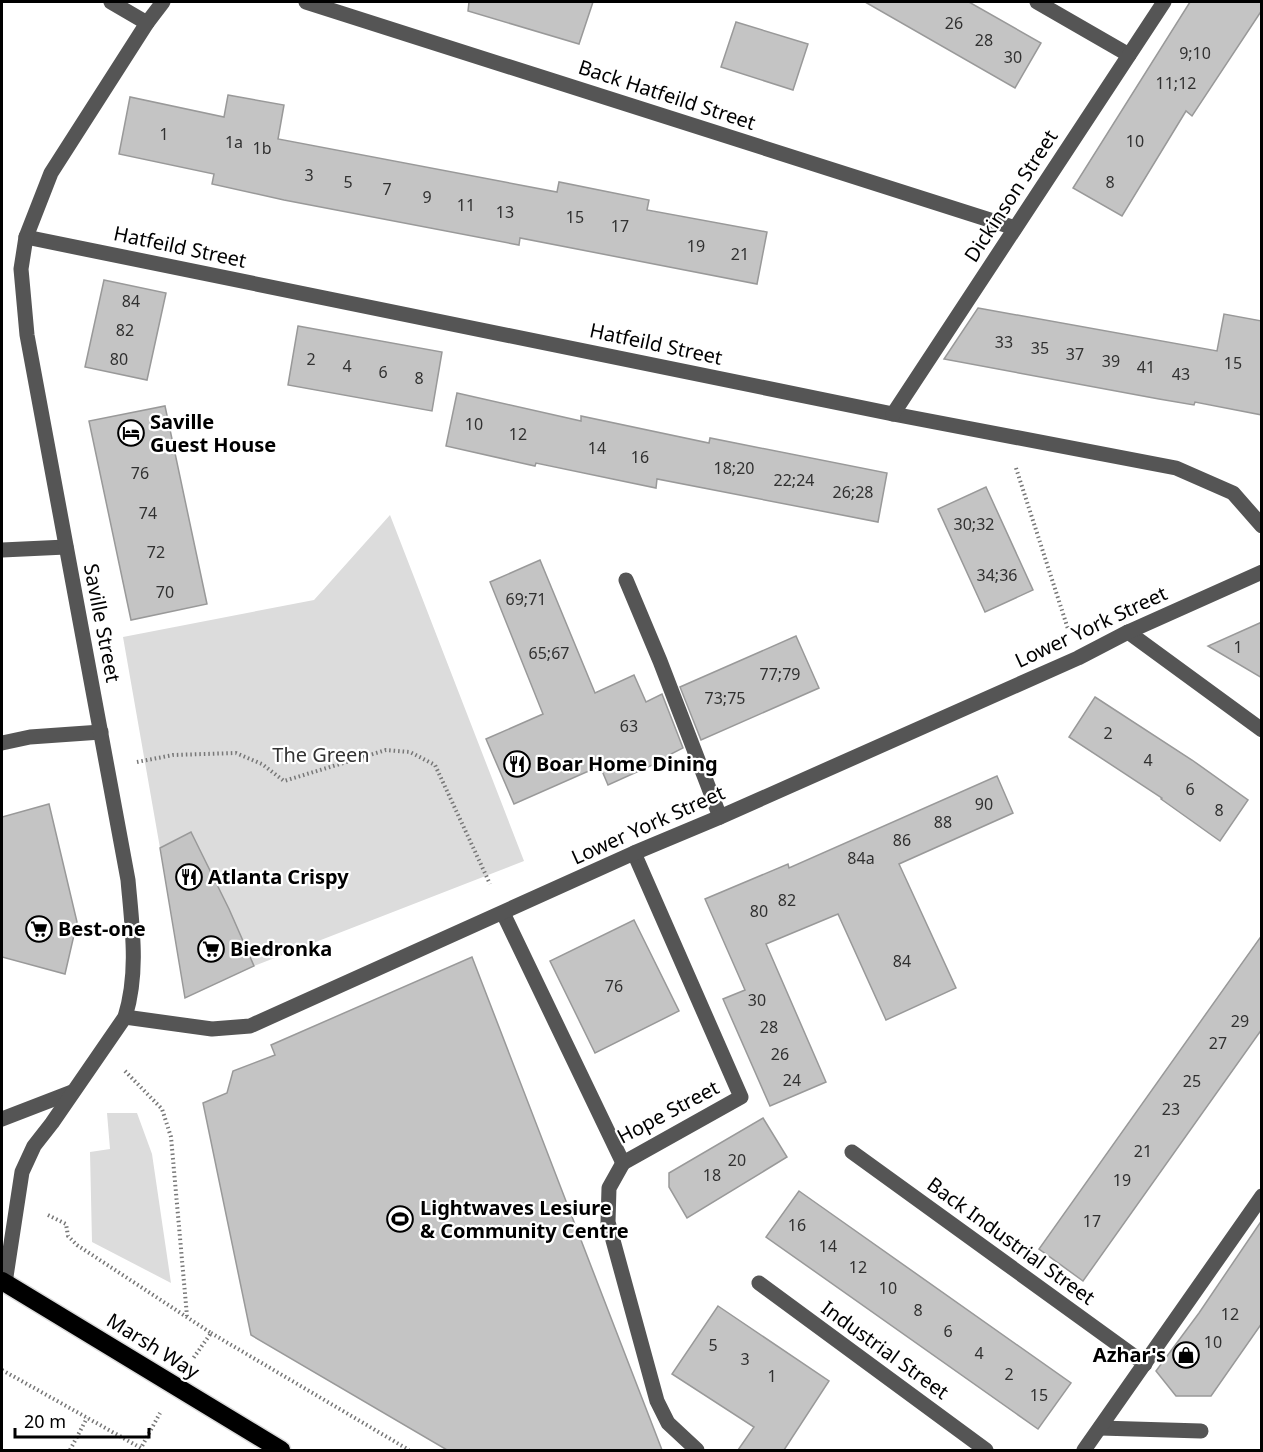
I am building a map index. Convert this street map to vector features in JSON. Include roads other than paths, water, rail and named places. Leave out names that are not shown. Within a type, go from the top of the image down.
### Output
[{"type":"highway","name":"Marsh Way","points":[[3,1282],[280,1450]]},
{"type":"street","points":[[111,2],[147,23]]},
{"type":"street","name":"Saville Street","points":[[125,1017],[131,997],[134,946],[128,880],[27,335],[21,269],[26,237],[51,174],[147,23],[163,2]]},
{"type":"street","name":"Back Hatfeild Street","points":[[306,2],[1015,228]]},
{"type":"street","points":[[1037,2],[1129,55]]},
{"type":"street","name":"Dickinson Street","points":[[893,414],[1164,2]]},
{"type":"street","name":"Hatfeild Street","points":[[26,237],[893,414],[1176,468],[1233,493],[1262,526]]},
{"type":"street","points":[[2,550],[66,547]]},
{"type":"street","name":"Lower York Street","points":[[125,1017],[212,1029],[250,1026],[634,853],[1078,658],[1128,632],[1262,572]]},
{"type":"street","points":[[626,580],[720,817]]},
{"type":"street","points":[[1128,632],[1262,730]]},
{"type":"street","points":[[2,743],[30,737],[101,732]]},
{"type":"street","name":"Hope Street","points":[[503,913],[622,1163],[741,1097],[634,853]]},
{"type":"street","points":[[3,1282],[22,1172],[34,1146],[125,1017]]},
{"type":"street","points":[[2,1119],[72,1092]]},
{"type":"street","name":"Back Industrial Street","points":[[852,1152],[1145,1364]]},
{"type":"street","points":[[622,1163],[609,1188],[608,1222],[657,1401],[668,1423],[697,1450]]},
{"type":"street","points":[[1084,1450],[1262,1197]]},
{"type":"street","name":"Industrial Street","points":[[759,1283],[986,1450]]},
{"type":"street","points":[[1100,1428],[1201,1431]]},
{"type":"place","name":"Saville Guest House","points":[[131,433]]},
{"type":"place","name":"Boar Home Dining","points":[[517,764]]},
{"type":"place","name":"Atlanta Crispy","points":[[189,877]]},
{"type":"place","name":"Best-one","points":[[39,929]]},
{"type":"place","name":"Biedronka","points":[[211,949]]},
{"type":"place","name":"Lightwaves Lesiure & Community Centre","points":[[400,1219]]},
{"type":"place","name":"Azhar's","points":[[1186,1355]]},
{"type":"park label","name":"The Green","points":[[321,755]]}]
